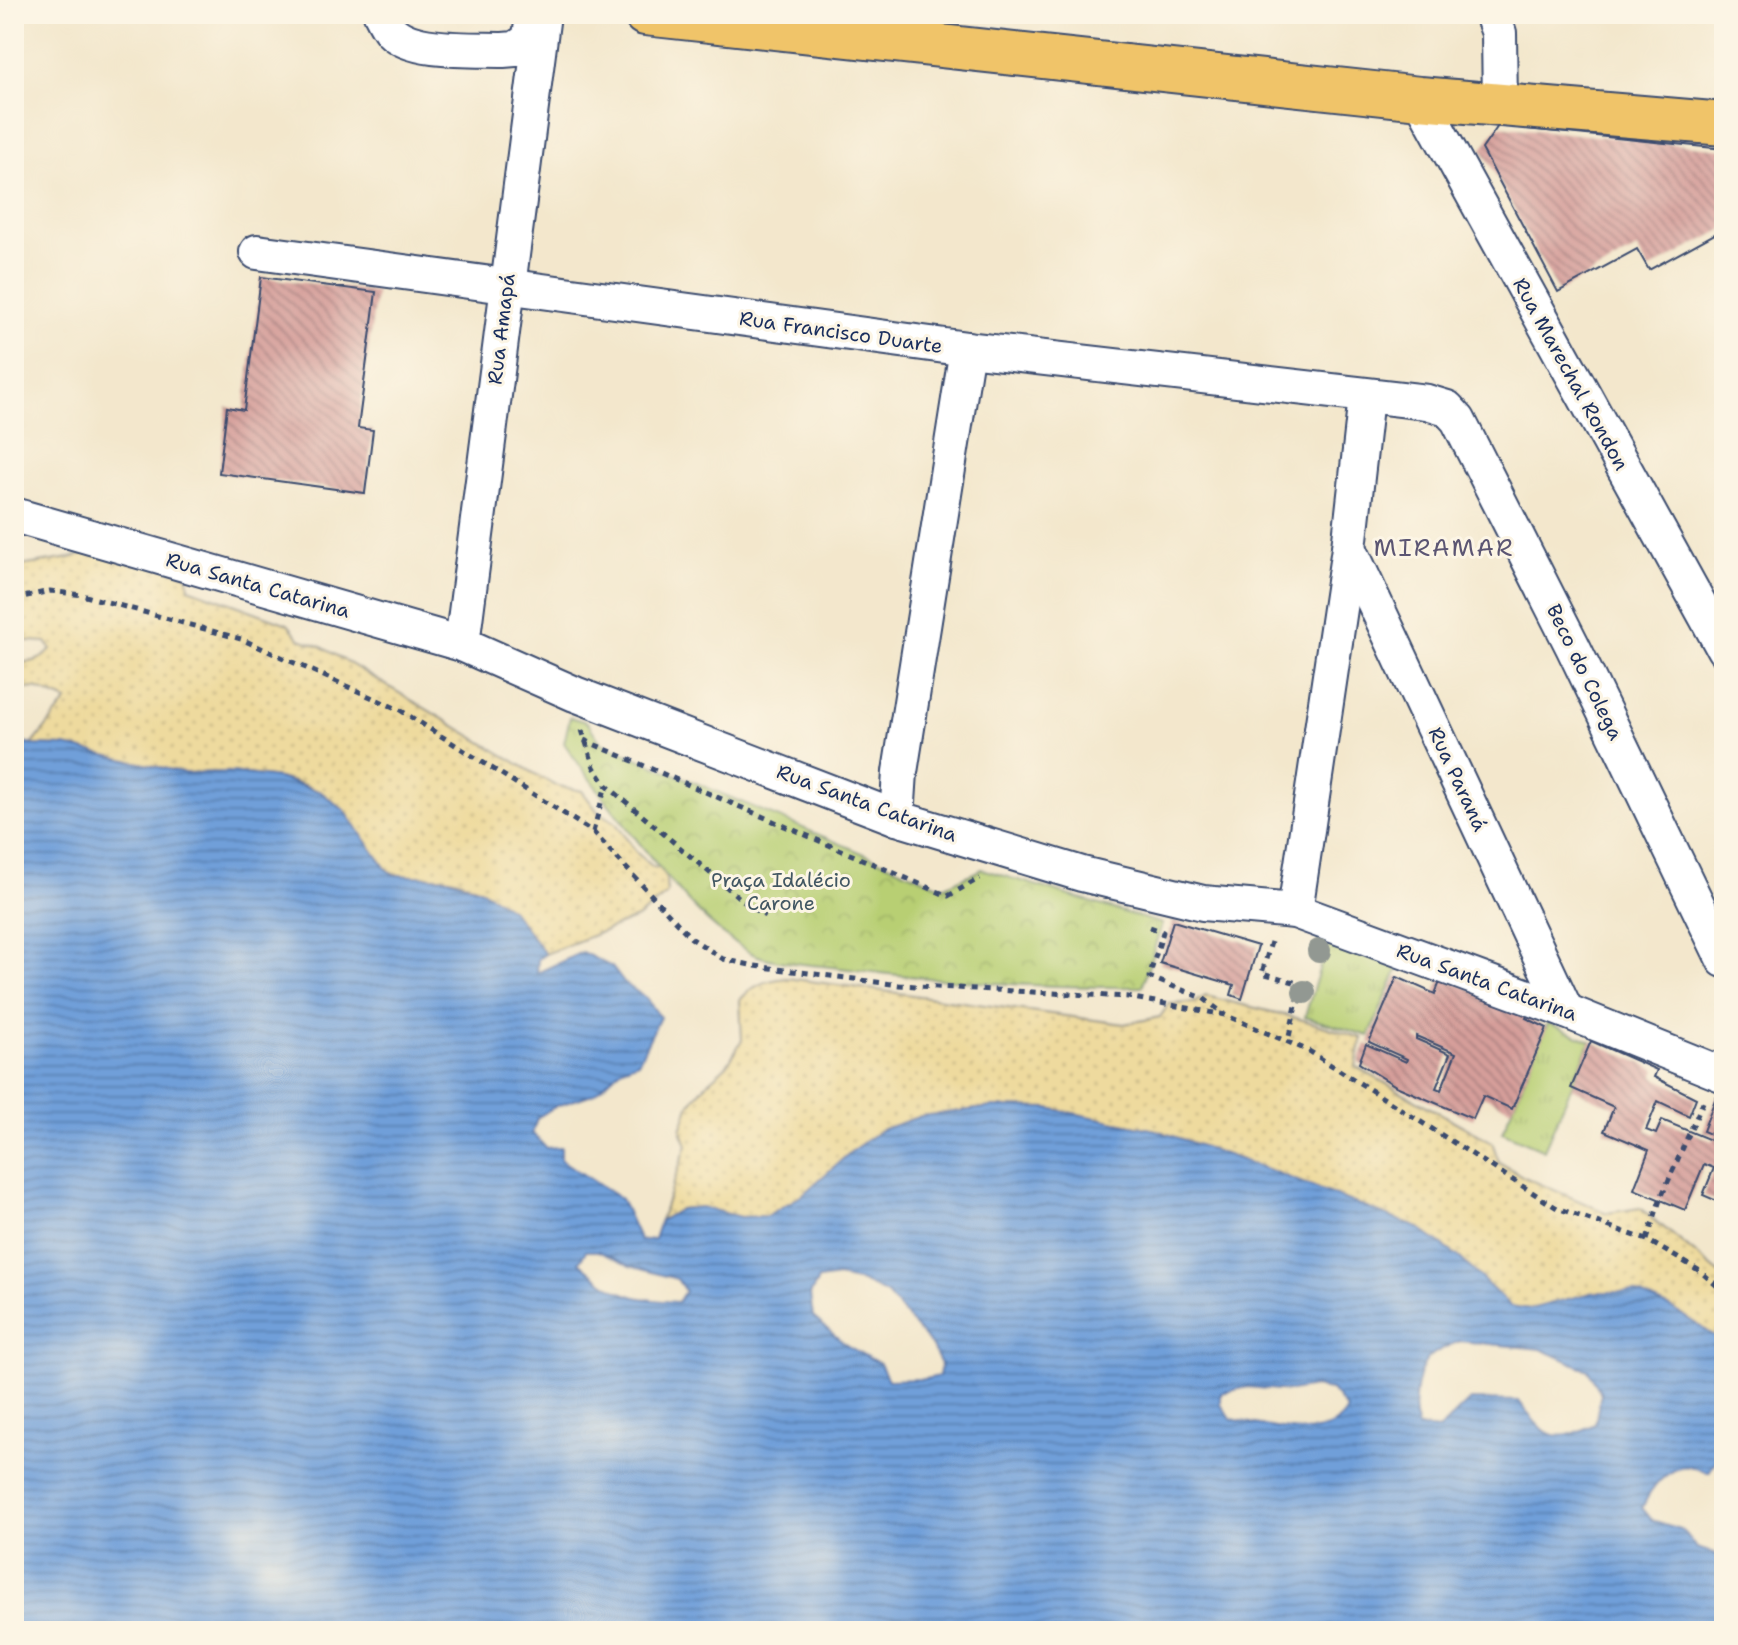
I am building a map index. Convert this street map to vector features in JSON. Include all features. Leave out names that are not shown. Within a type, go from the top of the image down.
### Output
[{"type":"main road","points":[[645,14],[1420,98],[1724,124]]},
{"type":"street","points":[[381,14],[389,29],[400,38],[429,46],[503,50],[515,49],[529,40],[534,14]]},
{"type":"street","name":"Rua Amapá","points":[[462,644],[543,14]]},
{"type":"street","points":[[1492,14],[1499,33],[1500,104]]},
{"type":"street","name":"Rua Marechal Rondon","points":[[1420,98],[1724,649]]},
{"type":"street","name":"Rua Francisco Duarte","points":[[257,252],[967,349],[1427,402]]},
{"type":"street","points":[[897,818],[900,772],[967,349]]},
{"type":"street","points":[[1288,911],[1349,548],[1366,397]]},
{"type":"street","name":"Beco do Colega","points":[[1427,402],[1447,408],[1458,420],[1724,960]]},
{"type":"street","name":"Rua Santa Catarina","points":[[14,515],[462,644],[575,694],[897,818],[1082,874],[1203,903],[1288,911],[1566,1011],[1716,1083]]},
{"type":"street","name":"Rua Paraná","points":[[1349,548],[1566,1011]]},
{"type":"path","points":[[14,599],[50,591],[82,595],[241,639],[400,710],[593,832],[691,938],[723,959],[899,985],[1128,997],[1225,1015],[1309,1051],[1557,1208],[1647,1240],[1700,1271],[1724,1292]]},
{"type":"path","points":[[575,694],[584,740],[594,767],[606,785],[765,916]]},
{"type":"path","points":[[584,740],[948,896],[984,876]]},
{"type":"path","points":[[593,832],[606,785]]},
{"type":"path","points":[[1288,911],[1262,973],[1301,984],[1288,1041]]},
{"type":"path","points":[[1148,927],[1163,932],[1149,977],[1203,998],[1225,1015]]},
{"type":"path","points":[[1647,1240],[1660,1200],[1716,1083]]},
{"type":"green space","name":"Praça Idalécio Carone","points":[[570,717],[587,722],[601,743],[943,887],[982,869],[1162,924],[1142,987],[948,980],[757,956],[720,932],[694,908],[605,800],[564,743]]},
{"type":"green space","points":[[1328,939],[1402,960],[1369,1036],[1305,1017]]},
{"type":"green space","points":[[1548,1023],[1591,1041],[1544,1150],[1502,1132]]},
{"type":"sand","points":[[103,548],[188,575],[189,588],[288,624],[300,639],[320,646],[554,785],[582,791],[598,812],[615,822],[637,853],[653,867],[661,868],[667,894],[637,918],[545,954],[515,916],[474,886],[443,877],[407,876],[387,870],[345,811],[321,792],[302,784],[232,772],[185,773],[65,746],[32,745],[67,701],[36,688],[14,690],[14,662],[35,661],[51,649],[46,642],[14,640],[14,570]]},
{"type":"sand","points":[[787,978],[1124,1024],[1160,1017],[1169,1004],[1193,1003],[1206,996],[1362,1038],[1356,1067],[1492,1142],[1499,1162],[1524,1177],[1607,1213],[1640,1208],[1724,1277],[1724,1342],[1673,1309],[1594,1292],[1543,1307],[1510,1306],[1459,1257],[1418,1228],[1156,1130],[1048,1108],[993,1107],[921,1116],[881,1130],[801,1196],[766,1216],[740,1217],[700,1207],[680,1209],[660,1221],[687,1145],[681,1130],[690,1104],[727,1065],[742,1040],[740,1000],[761,984]]},
{"type":"water","points":[[14,740],[32,745],[65,746],[185,773],[232,772],[278,778],[321,792],[345,811],[387,870],[395,875],[448,878],[482,890],[511,909],[545,954],[538,959],[537,973],[582,952],[612,967],[624,983],[646,998],[660,1017],[638,1062],[622,1068],[595,1093],[554,1107],[537,1118],[532,1133],[546,1148],[561,1147],[561,1160],[621,1199],[640,1241],[654,1239],[660,1221],[680,1209],[701,1207],[740,1217],[766,1216],[801,1196],[881,1130],[921,1116],[993,1107],[1048,1108],[1156,1130],[1418,1228],[1459,1257],[1510,1306],[1530,1309],[1594,1292],[1634,1292],[1673,1309],[1724,1342],[1724,1451],[1719,1454],[1709,1473],[1689,1467],[1674,1470],[1655,1487],[1642,1508],[1652,1520],[1683,1530],[1696,1548],[1724,1556],[1724,1631],[14,1631]],"holes":[[[586,1251],[598,1251],[630,1266],[677,1279],[685,1291],[678,1302],[635,1297],[603,1282],[579,1262]],[[838,1277],[862,1282],[887,1294],[931,1345],[941,1364],[939,1376],[888,1380],[880,1364],[846,1345],[813,1317],[810,1295],[818,1280]],[[1460,1341],[1541,1349],[1588,1370],[1601,1393],[1595,1424],[1559,1436],[1543,1429],[1519,1401],[1470,1400],[1439,1430],[1418,1428],[1414,1405],[1421,1370],[1429,1358]],[[1248,1387],[1290,1391],[1314,1387],[1331,1390],[1347,1410],[1338,1422],[1325,1428],[1293,1431],[1231,1419],[1221,1404],[1221,1393]]]},
{"type":"building","points":[[1498,126],[1724,149],[1724,229],[1649,270],[1637,249],[1558,292],[1482,149]]},
{"type":"building","points":[[261,277],[376,292],[358,428],[373,430],[365,493],[219,473],[227,407],[244,410]]},
{"type":"building","points":[[1173,921],[1258,946],[1242,999],[1231,995],[1234,985],[1160,963]]},
{"type":"building","points":[[1397,977],[1435,994],[1442,977],[1528,1014],[1526,1018],[1547,1028],[1512,1109],[1483,1096],[1473,1119],[1396,1086],[1359,1063],[1366,1044],[1406,1062],[1407,1059],[1369,1042]],"holes":[[[1416,1036],[1456,1053],[1441,1090],[1436,1088],[1450,1054],[1416,1039]]]},
{"type":"building","points":[[1591,1041],[1657,1070],[1654,1077],[1696,1098],[1689,1116],[1658,1101],[1646,1130],[1656,1134],[1662,1120],[1713,1141],[1715,1136],[1703,1131],[1716,1097],[1724,1100],[1724,1204],[1703,1195],[1714,1168],[1704,1164],[1685,1210],[1634,1189],[1649,1150],[1604,1131],[1614,1107],[1571,1088]]},
{"type":"district","name":"MIRAMAR","points":[[1444,548]]}]
